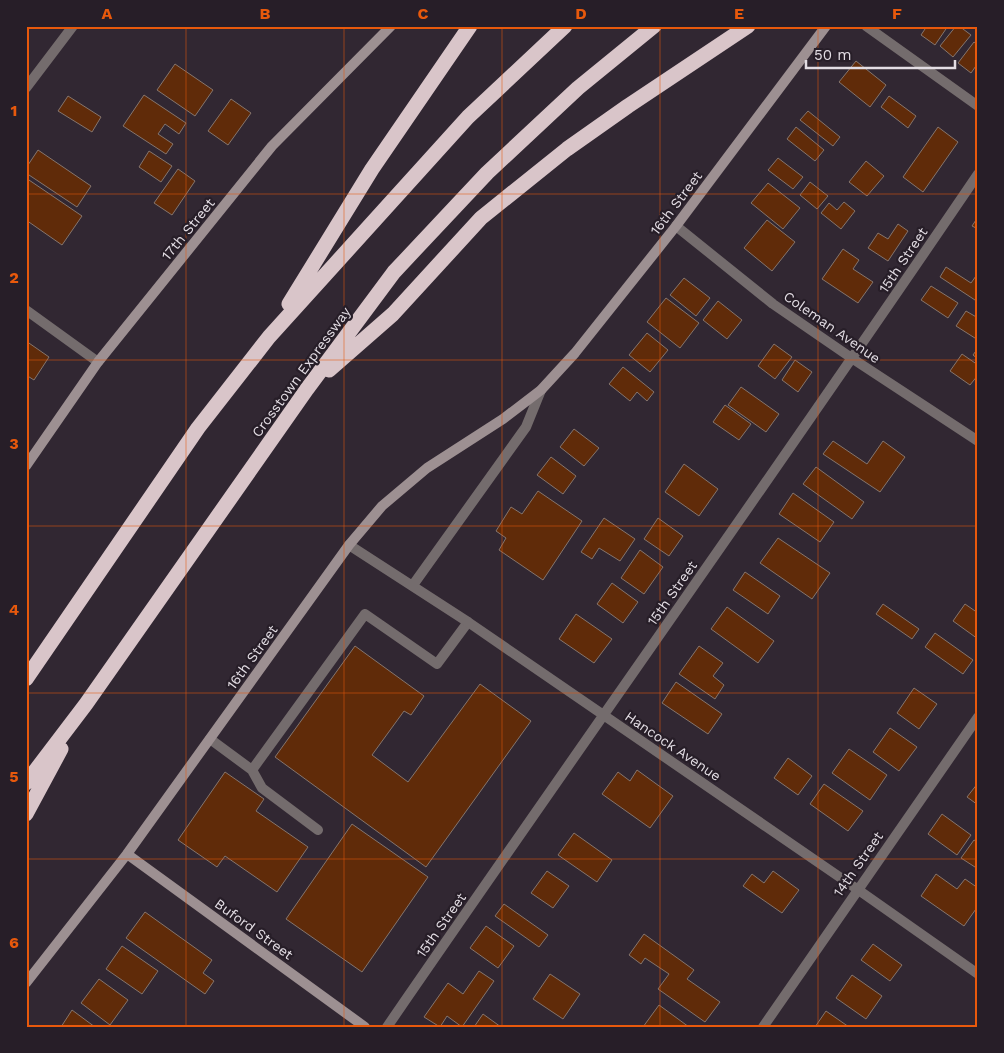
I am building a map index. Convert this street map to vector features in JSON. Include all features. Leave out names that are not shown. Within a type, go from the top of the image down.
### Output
[{"type":"highway","points":[[269,337],[372,169],[470,26]]},
{"type":"highway","points":[[26,678],[198,428],[269,337],[468,117],[565,26]]},
{"type":"highway","name":"Crosstown Expressway","points":[[26,783],[86,704],[307,389],[394,272],[487,173],[578,88],[654,26]]},
{"type":"highway","points":[[307,389],[393,314],[481,218],[567,149],[748,26]]},
{"type":"highway","points":[[26,814],[86,704]]},
{"type":"main road","name":"17th Street","points":[[26,466],[98,362],[272,146],[391,26]]},
{"type":"main road","name":"16th Street","points":[[26,983],[127,854],[349,545],[382,506],[427,468],[503,419],[541,390],[575,353],[676,226],[826,26]]},
{"type":"main road","name":"Buford Street","points":[[127,854],[364,1027]]},
{"type":"street","points":[[26,88],[73,26]]},
{"type":"street","points":[[866,26],[978,106]]},
{"type":"street","name":"15th Street","points":[[387,1027],[853,359],[978,174]]},
{"type":"street","name":"Coleman Avenue","points":[[676,226],[773,304],[978,441]]},
{"type":"street","points":[[26,310],[98,362]]},
{"type":"street","name":"16th Street","points":[[413,585],[526,427],[541,390]]},
{"type":"street","name":"Hancock Avenue","points":[[349,545],[468,622],[978,974]]},
{"type":"street","points":[[252,770],[365,614],[436,664],[468,622]]},
{"type":"street","name":"14th Street","points":[[763,1027],[978,717]]},
{"type":"street","points":[[210,739],[252,770],[262,788],[318,830]]},
{"type":"building","points":[[927,26],[948,26],[935,45],[921,35]]},
{"type":"building","points":[[956,26],[959,26],[971,35],[953,57],[940,46]]},
{"type":"building","points":[[974,42],[978,45],[978,63],[971,73],[958,63]]},
{"type":"building","points":[[856,61],[886,85],[870,107],[839,82]]},
{"type":"building","points":[[175,64],[213,90],[195,116],[157,90]]},
{"type":"building","points":[[144,95],[186,123],[179,134],[165,124],[158,134],[173,144],[166,154],[123,126]]},
{"type":"building","points":[[68,96],[101,117],[92,132],[58,111]]},
{"type":"building","points":[[889,96],[916,116],[908,128],[881,107]]},
{"type":"building","points":[[231,99],[251,113],[228,145],[208,131]]},
{"type":"building","points":[[808,111],[840,137],[833,146],[800,120]]},
{"type":"building","points":[[796,127],[824,150],[815,161],[787,139]]},
{"type":"building","points":[[938,127],[958,142],[923,192],[903,177]]},
{"type":"building","points":[[38,150],[91,186],[77,207],[26,173],[26,168]]},
{"type":"building","points":[[149,151],[172,166],[161,182],[139,167]]},
{"type":"building","points":[[778,158],[803,177],[793,189],[768,170]]},
{"type":"building","points":[[866,161],[884,176],[867,196],[849,182]]},
{"type":"building","points":[[178,169],[195,181],[172,215],[154,203]]},
{"type":"building","points":[[26,178],[82,216],[62,245],[26,220]]},
{"type":"building","points":[[810,182],[828,196],[817,209],[800,195]]},
{"type":"building","points":[[768,183],[800,208],[783,229],[751,203]]},
{"type":"building","points":[[844,202],[855,211],[841,229],[821,213],[829,203],[837,210]]},
{"type":"building","points":[[978,217],[978,229],[972,226]]},
{"type":"building","points":[[767,220],[795,242],[772,271],[744,248]]},
{"type":"building","points":[[898,224],[908,231],[888,261],[868,248],[878,233],[888,239]]},
{"type":"building","points":[[843,249],[859,260],[853,269],[873,282],[858,303],[822,279]]},
{"type":"building","points":[[946,267],[971,283],[976,276],[978,277],[978,302],[940,277]]},
{"type":"building","points":[[684,278],[710,298],[696,316],[670,295]]},
{"type":"building","points":[[931,286],[958,303],[948,318],[921,300]]},
{"type":"building","points":[[666,298],[699,323],[680,348],[647,322]]},
{"type":"building","points":[[718,301],[742,320],[727,339],[703,320]]},
{"type":"building","points":[[966,311],[978,318],[978,340],[956,326]]},
{"type":"building","points":[[647,333],[668,350],[650,372],[629,355]]},
{"type":"building","points":[[26,341],[49,357],[34,380],[26,375]]},
{"type":"building","points":[[774,344],[792,357],[775,379],[758,366]]},
{"type":"building","points":[[978,348],[978,359],[973,355]]},
{"type":"building","points":[[962,354],[978,365],[978,375],[970,385],[950,371]]},
{"type":"building","points":[[795,360],[812,372],[798,392],[782,380]]},
{"type":"building","points":[[623,367],[654,392],[647,401],[637,392],[630,401],[609,384]]},
{"type":"building","points":[[741,387],[779,414],[766,432],[728,405]]},
{"type":"building","points":[[725,405],[751,424],[739,440],[713,422]]},
{"type":"building","points":[[574,429],[599,448],[584,466],[560,447]]},
{"type":"building","points":[[833,441],[867,464],[883,441],[905,457],[880,492],[823,454]]},
{"type":"building","points":[[551,457],[576,476],[563,494],[537,475]]},
{"type":"building","points":[[684,464],[718,489],[699,516],[665,492]]},
{"type":"building","points":[[816,467],[864,502],[852,519],[803,484]]},
{"type":"building","points":[[538,491],[582,521],[543,580],[499,550],[506,538],[496,531],[511,507],[522,514]]},
{"type":"building","points":[[793,493],[834,522],[820,542],[779,514]]},
{"type":"building","points":[[604,518],[635,539],[620,561],[599,548],[592,559],[581,552]]},
{"type":"building","points":[[658,518],[683,536],[669,556],[644,539]]},
{"type":"building","points":[[778,538],[830,573],[812,599],[760,563]]},
{"type":"building","points":[[640,550],[663,567],[644,594],[621,578]]},
{"type":"building","points":[[745,572],[780,596],[768,614],[733,590]]},
{"type":"building","points":[[612,583],[638,602],[623,623],[597,604]]},
{"type":"building","points":[[883,604],[919,629],[912,639],[876,614]]},
{"type":"building","points":[[965,604],[978,613],[978,639],[953,621]]},
{"type":"building","points":[[727,607],[774,641],[758,663],[711,629]]},
{"type":"building","points":[[576,614],[612,639],[594,663],[559,639]]},
{"type":"building","points":[[935,633],[973,660],[963,674],[925,647]]},
{"type":"building","points":[[355,646],[424,696],[411,715],[404,711],[372,755],[408,782],[480,684],[531,721],[426,867],[275,757]]},
{"type":"building","points":[[699,646],[723,663],[713,676],[724,685],[715,699],[679,674]]},
{"type":"building","points":[[676,682],[722,714],[708,734],[662,703]]},
{"type":"building","points":[[914,688],[937,704],[919,729],[897,713]]},
{"type":"building","points":[[890,728],[917,747],[899,771],[873,752]]},
{"type":"building","points":[[849,749],[887,775],[870,800],[832,773]]},
{"type":"building","points":[[788,758],[812,776],[798,795],[774,778]]},
{"type":"building","points":[[637,770],[673,796],[650,828],[602,794],[618,772],[630,781]]},
{"type":"building","points":[[225,772],[264,799],[256,811],[308,847],[277,892],[225,856],[217,867],[178,840]]},
{"type":"building","points":[[978,783],[978,805],[967,797]]},
{"type":"building","points":[[824,784],[863,811],[848,831],[810,804]]},
{"type":"building","points":[[942,814],[971,835],[957,855],[928,834]]},
{"type":"building","points":[[352,824],[428,877],[362,972],[286,919]]},
{"type":"building","points":[[574,833],[612,860],[597,882],[558,855]]},
{"type":"building","points":[[974,840],[978,842],[978,869],[961,858]]},
{"type":"building","points":[[547,871],[569,886],[553,908],[531,893]]},
{"type":"building","points":[[773,871],[799,890],[782,913],[743,886],[752,874],[764,883]]},
{"type":"building","points":[[936,874],[957,889],[965,879],[978,888],[978,906],[964,926],[921,896]]},
{"type":"building","points":[[504,904],[548,935],[539,947],[495,916]]},
{"type":"building","points":[[145,912],[212,960],[203,973],[214,981],[205,994],[126,938]]},
{"type":"building","points":[[486,926],[514,946],[498,968],[470,948]]},
{"type":"building","points":[[644,934],[694,970],[687,979],[720,1002],[705,1022],[658,989],[669,974],[645,958],[641,964],[629,955]]},
{"type":"building","points":[[873,944],[902,965],[890,981],[861,960]]},
{"type":"building","points":[[122,946],[158,971],[142,994],[106,969]]},
{"type":"building","points":[[479,971],[494,981],[462,1027],[447,1016],[440,1027],[424,1017],[448,983],[463,994]]},
{"type":"building","points":[[550,974],[580,994],[563,1019],[533,999]]},
{"type":"building","points":[[852,975],[882,996],[866,1019],[836,998]]},
{"type":"building","points":[[99,979],[128,1000],[110,1025],[81,1003]]},
{"type":"building","points":[[659,1005],[689,1027],[643,1027]]},
{"type":"building","points":[[72,1010],[95,1027],[61,1027]]},
{"type":"building","points":[[826,1011],[849,1027],[815,1027]]},
{"type":"building","points":[[483,1014],[501,1027],[474,1027]]}]
